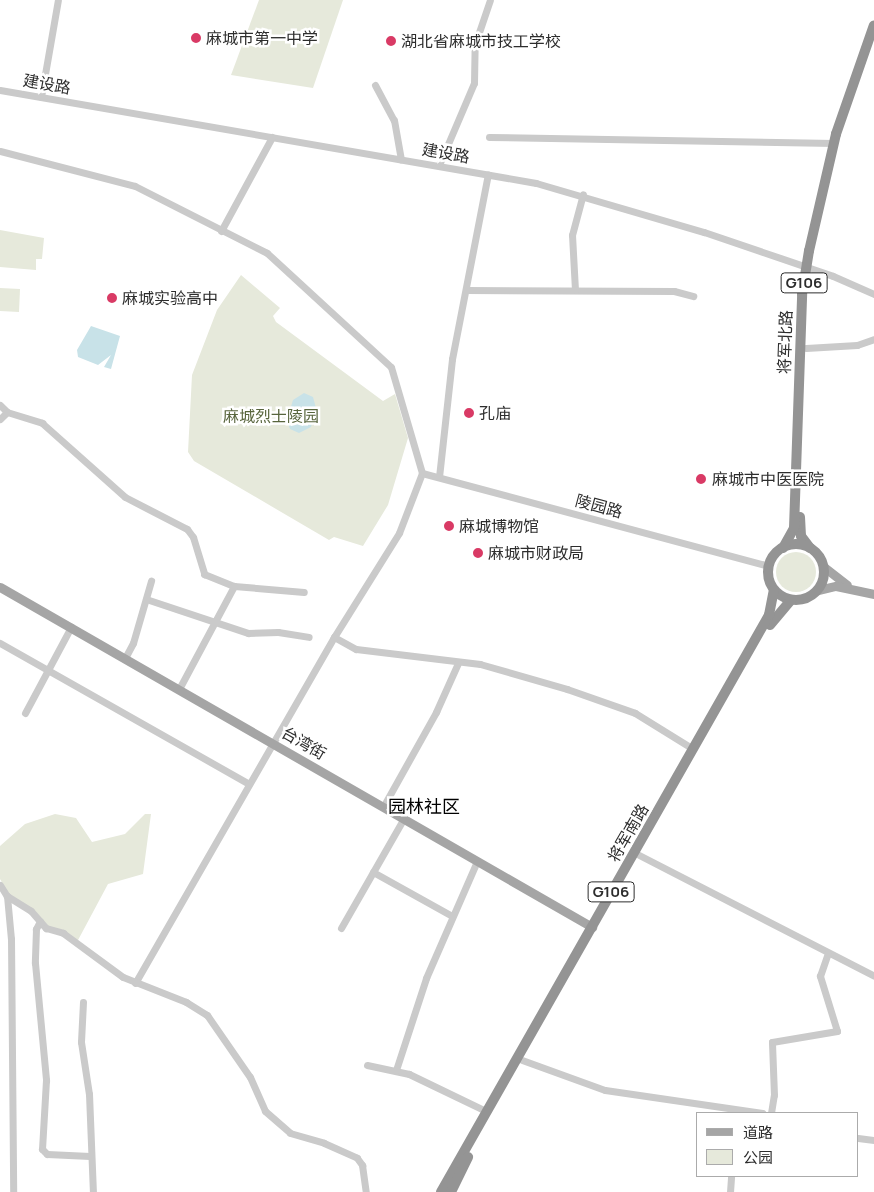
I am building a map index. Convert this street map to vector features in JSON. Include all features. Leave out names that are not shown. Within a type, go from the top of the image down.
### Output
[{"type":"highway","name":"将军北路","points":[[783,548],[794,528],[801,312],[834,143],[852,82],[874,25]]},
{"type":"highway","name":"将军北路","points":[[810,548],[802,538],[800,528],[810,268],[842,136],[874,40]]},
{"type":"highway","points":[[783,548],[796,544],[810,548]]},
{"type":"highway","name":"G106","points":[[774,590],[769,581],[768,566],[783,548]]},
{"type":"highway","name":"G106","points":[[810,548],[824,567]]},
{"type":"highway","points":[[774,590],[791,600],[806,598],[818,590],[823,581],[824,567]]},
{"type":"highway","name":"将军南路","points":[[441,1192],[769,615],[774,590]]},
{"type":"highway","name":"将军南路","points":[[451,1192],[522,1060],[772,621],[791,600]]},
{"type":"main road","points":[[824,567],[836,580],[856,590]]},
{"type":"main road","points":[[818,590],[836,586],[874,594]]},
{"type":"main road","name":"台湾街","points":[[0,587],[592,927]]},
{"type":"street","points":[[40,97],[58,0]]},
{"type":"street","points":[[439,165],[474,83],[475,44],[490,0]]},
{"type":"street","points":[[375,85],[394,120],[401,159]]},
{"type":"street","name":"建设路","points":[[0,90],[439,165],[583,194],[810,268],[874,294]]},
{"type":"street","points":[[221,231],[272,137]]},
{"type":"street","points":[[489,138],[834,143]]},
{"type":"street","points":[[0,151],[135,186],[221,231],[240,237],[267,253],[388,363],[394,372],[422,473],[399,533],[334,637],[135,983]]},
{"type":"street","points":[[439,477],[452,359],[488,174]]},
{"type":"street","points":[[576,290],[572,235],[583,194]]},
{"type":"street","points":[[466,290],[674,291],[693,296]]},
{"type":"street","points":[[806,348],[857,345],[874,339]]},
{"type":"street","points":[[0,405],[6,412],[42,423],[125,497],[187,528],[193,537],[204,574],[234,586],[304,592]]},
{"type":"street","points":[[0,419],[6,412]]},
{"type":"street","name":"陵园路","points":[[422,473],[768,566]]},
{"type":"street","points":[[125,658],[134,643],[151,581]]},
{"type":"street","points":[[179,689],[213,622],[234,586]]},
{"type":"street","points":[[146,600],[255,635],[278,632],[309,637]]},
{"type":"street","points":[[25,713],[70,627]]},
{"type":"street","points":[[334,637],[356,649],[458,663],[480,664],[619,707],[650,721],[693,749]]},
{"type":"street","points":[[0,643],[249,784]]},
{"type":"street","points":[[383,806],[436,712],[458,663]]},
{"type":"street","points":[[341,928],[404,818]]},
{"type":"street","points":[[639,855],[874,976]]},
{"type":"street","points":[[396,1070],[412,1028],[414,1010],[452,916],[477,861]]},
{"type":"street","points":[[373,872],[452,916]]},
{"type":"street","points":[[0,885],[6,896],[11,939],[13,1192]]},
{"type":"street","points":[[6,896],[40,921],[46,928],[63,934],[135,983],[186,1002],[207,1016],[250,1077],[265,1111],[290,1133],[324,1143],[356,1158],[362,1166],[366,1192]]},
{"type":"street","points":[[40,921],[36,929],[35,963],[46,1080],[42,1149],[47,1154],[90,1156]]},
{"type":"street","points":[[770,1112],[774,1095],[772,1042],[837,1031],[820,976],[828,953]]},
{"type":"street","points":[[83,1002],[81,1042],[89,1094],[90,1156],[93,1192]]},
{"type":"street","points":[[522,1060],[605,1090],[747,1112]]},
{"type":"street","points":[[367,1065],[396,1070],[486,1111]]},
{"type":"street","points":[[859,1138],[874,1140]]},
{"type":"street","points":[[730,1192],[731,1177]]},
{"type":"green space","points":[[259,0],[343,0],[313,88],[231,75]]},
{"type":"green space","points":[[0,230],[44,238],[42,259],[36,259],[36,270],[0,267]]},
{"type":"green space","name":"麻城烈士陵园","points":[[241,275],[280,308],[273,316],[276,322],[383,401],[395,394],[408,438],[388,505],[363,546],[334,537],[329,540],[194,461],[188,452],[192,375],[217,310]]},
{"type":"green space","points":[[0,288],[20,289],[19,312],[0,311]]},
{"type":"green space","points":[[792,552],[800,552],[807,555],[813,561],[816,572],[813,583],[807,589],[800,592],[792,592],[785,589],[779,583],[776,576],[776,568],[779,561],[785,555]]},
{"type":"green space","points":[[55,814],[76,818],[92,842],[125,834],[145,814],[151,814],[143,874],[108,884],[77,942],[49,928],[9,895],[0,879],[0,846],[25,824]]},
{"type":"water","points":[[91,326],[120,336],[111,369],[104,367],[111,355],[98,365],[78,357],[77,350]]},
{"type":"water","points":[[304,393],[313,397],[316,408],[311,427],[299,433],[290,429],[287,420],[293,400]]},
{"type":"place","name":"麻城市第一中学","points":[[196,38]]},
{"type":"place","name":"湖北省麻城市技工学校","points":[[391,41]]},
{"type":"place","name":"麻城实验高中","points":[[112,298]]},
{"type":"place","name":"孔庙","points":[[469,413]]},
{"type":"place","name":"麻城市中医医院","points":[[701,479]]},
{"type":"place","name":"麻城博物馆","points":[[449,526]]},
{"type":"place","name":"麻城市财政局","points":[[478,553]]},
{"type":"district","name":"园林社区","points":[[424,806]]}]
